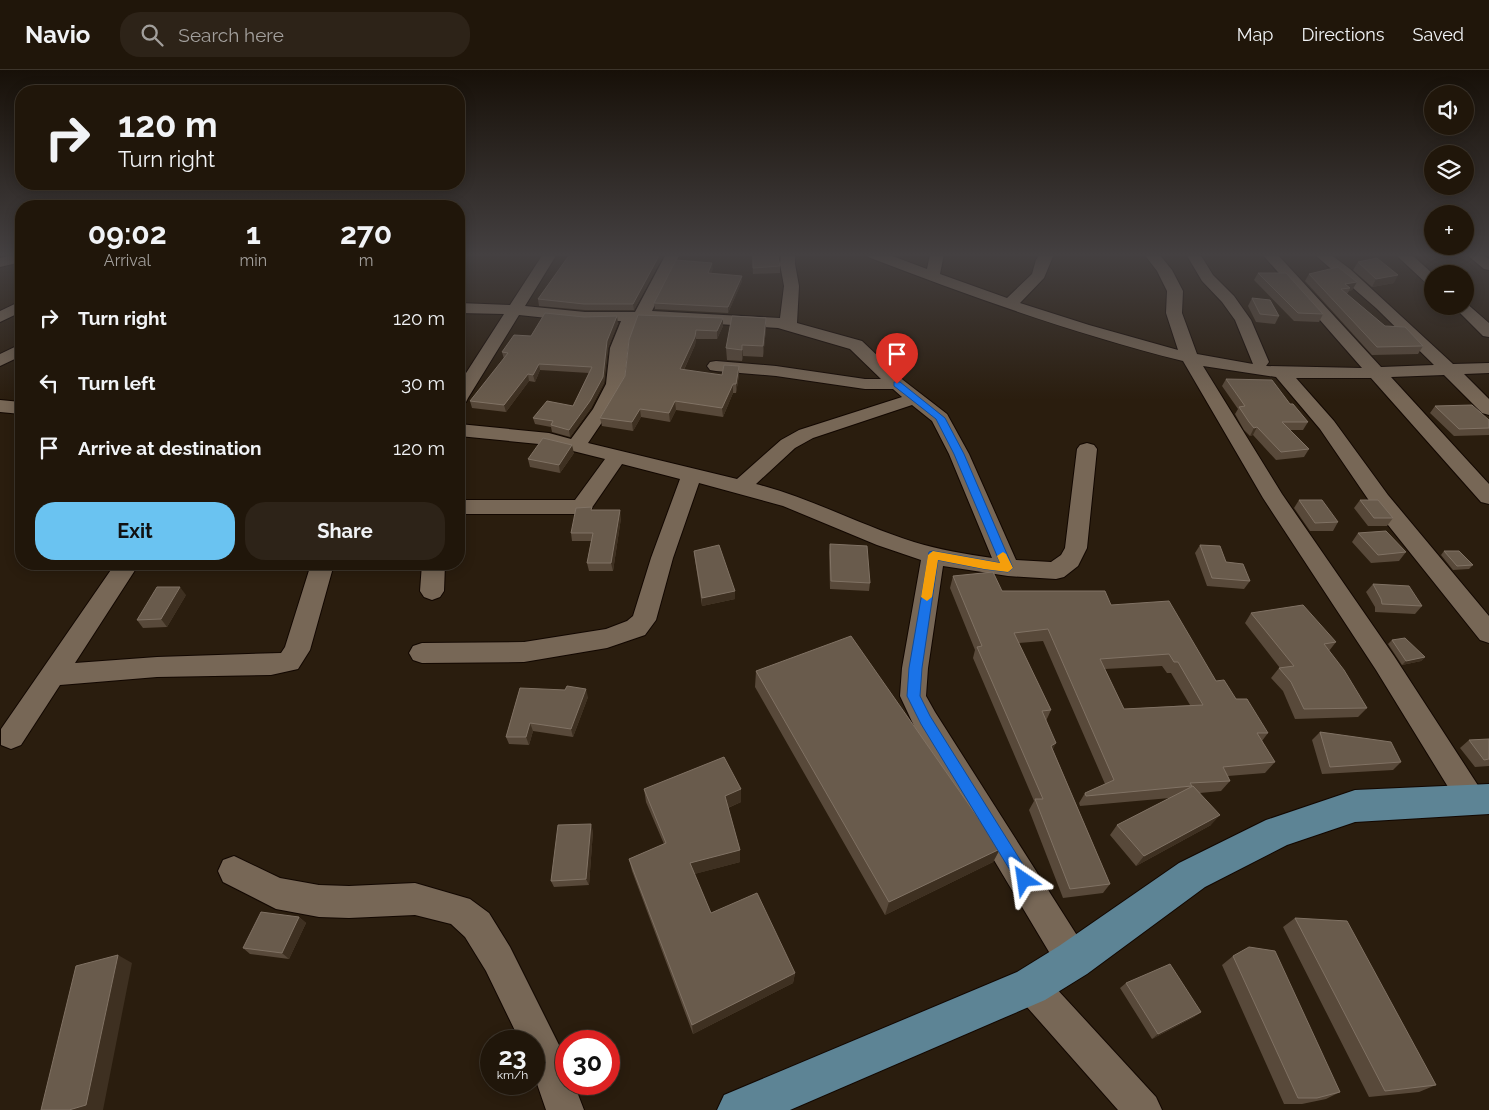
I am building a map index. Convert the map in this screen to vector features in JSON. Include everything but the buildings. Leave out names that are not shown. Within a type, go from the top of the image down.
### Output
[{"type":"main road","points":[[741,1110],[1031,986],[1073,960],[1192,875],[1278,832],[1355,806],[1480,799]]},
{"type":"street","points":[[465,388],[519,303]]},
{"type":"street","points":[[577,445],[602,409],[615,384],[619,348],[644,303]]},
{"type":"street","points":[[788,303],[789,325]]},
{"type":"street","points":[[1012,303],[1120,340],[1281,372],[1443,365],[1489,368]]},
{"type":"street","points":[[1175,303],[1174,313],[1188,354],[1274,498],[1385,663],[1480,799]]},
{"type":"street","points":[[1231,303],[1243,320],[1260,362]]},
{"type":"street","points":[[1313,303],[1489,496]]},
{"type":"street","points":[[1377,303],[1489,409]]},
{"type":"street","points":[[465,308],[514,310],[585,317],[671,316],[789,325],[856,345],[897,384],[940,418],[959,454],[1008,568]]},
{"type":"street","points":[[0,317],[15,309]]},
{"type":"street","points":[[1471,315],[1489,332]]},
{"type":"street","points":[[0,361],[15,353]]},
{"type":"street","points":[[1188,354],[1260,362],[1372,368]]},
{"type":"street","points":[[1443,365],[1489,358]]},
{"type":"street","points":[[716,366],[776,371],[866,384],[897,384]]},
{"type":"street","points":[[1281,372],[1327,425],[1380,500],[1489,633]]},
{"type":"street","points":[[741,487],[788,444],[806,434],[916,398]]},
{"type":"street","points":[[0,406],[15,407]]},
{"type":"street","points":[[465,430],[520,435],[577,445],[741,487],[802,504],[886,540],[933,555],[984,566],[1056,571],[1070,560],[1076,548],[1087,449]]},
{"type":"street","points":[[465,508],[582,507],[618,455]]},
{"type":"street","points":[[422,653],[524,652],[607,638],[636,628],[644,620],[662,558],[692,475]]},
{"type":"street","points":[[933,555],[915,668],[913,696],[925,720],[1073,960]]},
{"type":"street","points":[[11,736],[123,570]]},
{"type":"street","points":[[52,675],[157,667],[276,664],[289,662],[297,650],[320,570]]},
{"type":"street","points":[[432,591],[433,570]]},
{"type":"street","points":[[234,871],[276,893],[319,900],[349,902],[415,899],[459,910],[477,925],[498,959],[542,1047],[565,1110]]},
{"type":"street","points":[[1031,986],[1143,1110]]},
{"type":"slow traffic","points":[[927,597],[933,555],[984,566],[1008,568],[1003,556]]},
{"type":"route","points":[[897,384],[929,407],[940,418],[959,454],[1008,568],[984,566],[933,555],[915,668],[913,696],[925,720],[1024,880]]}]
